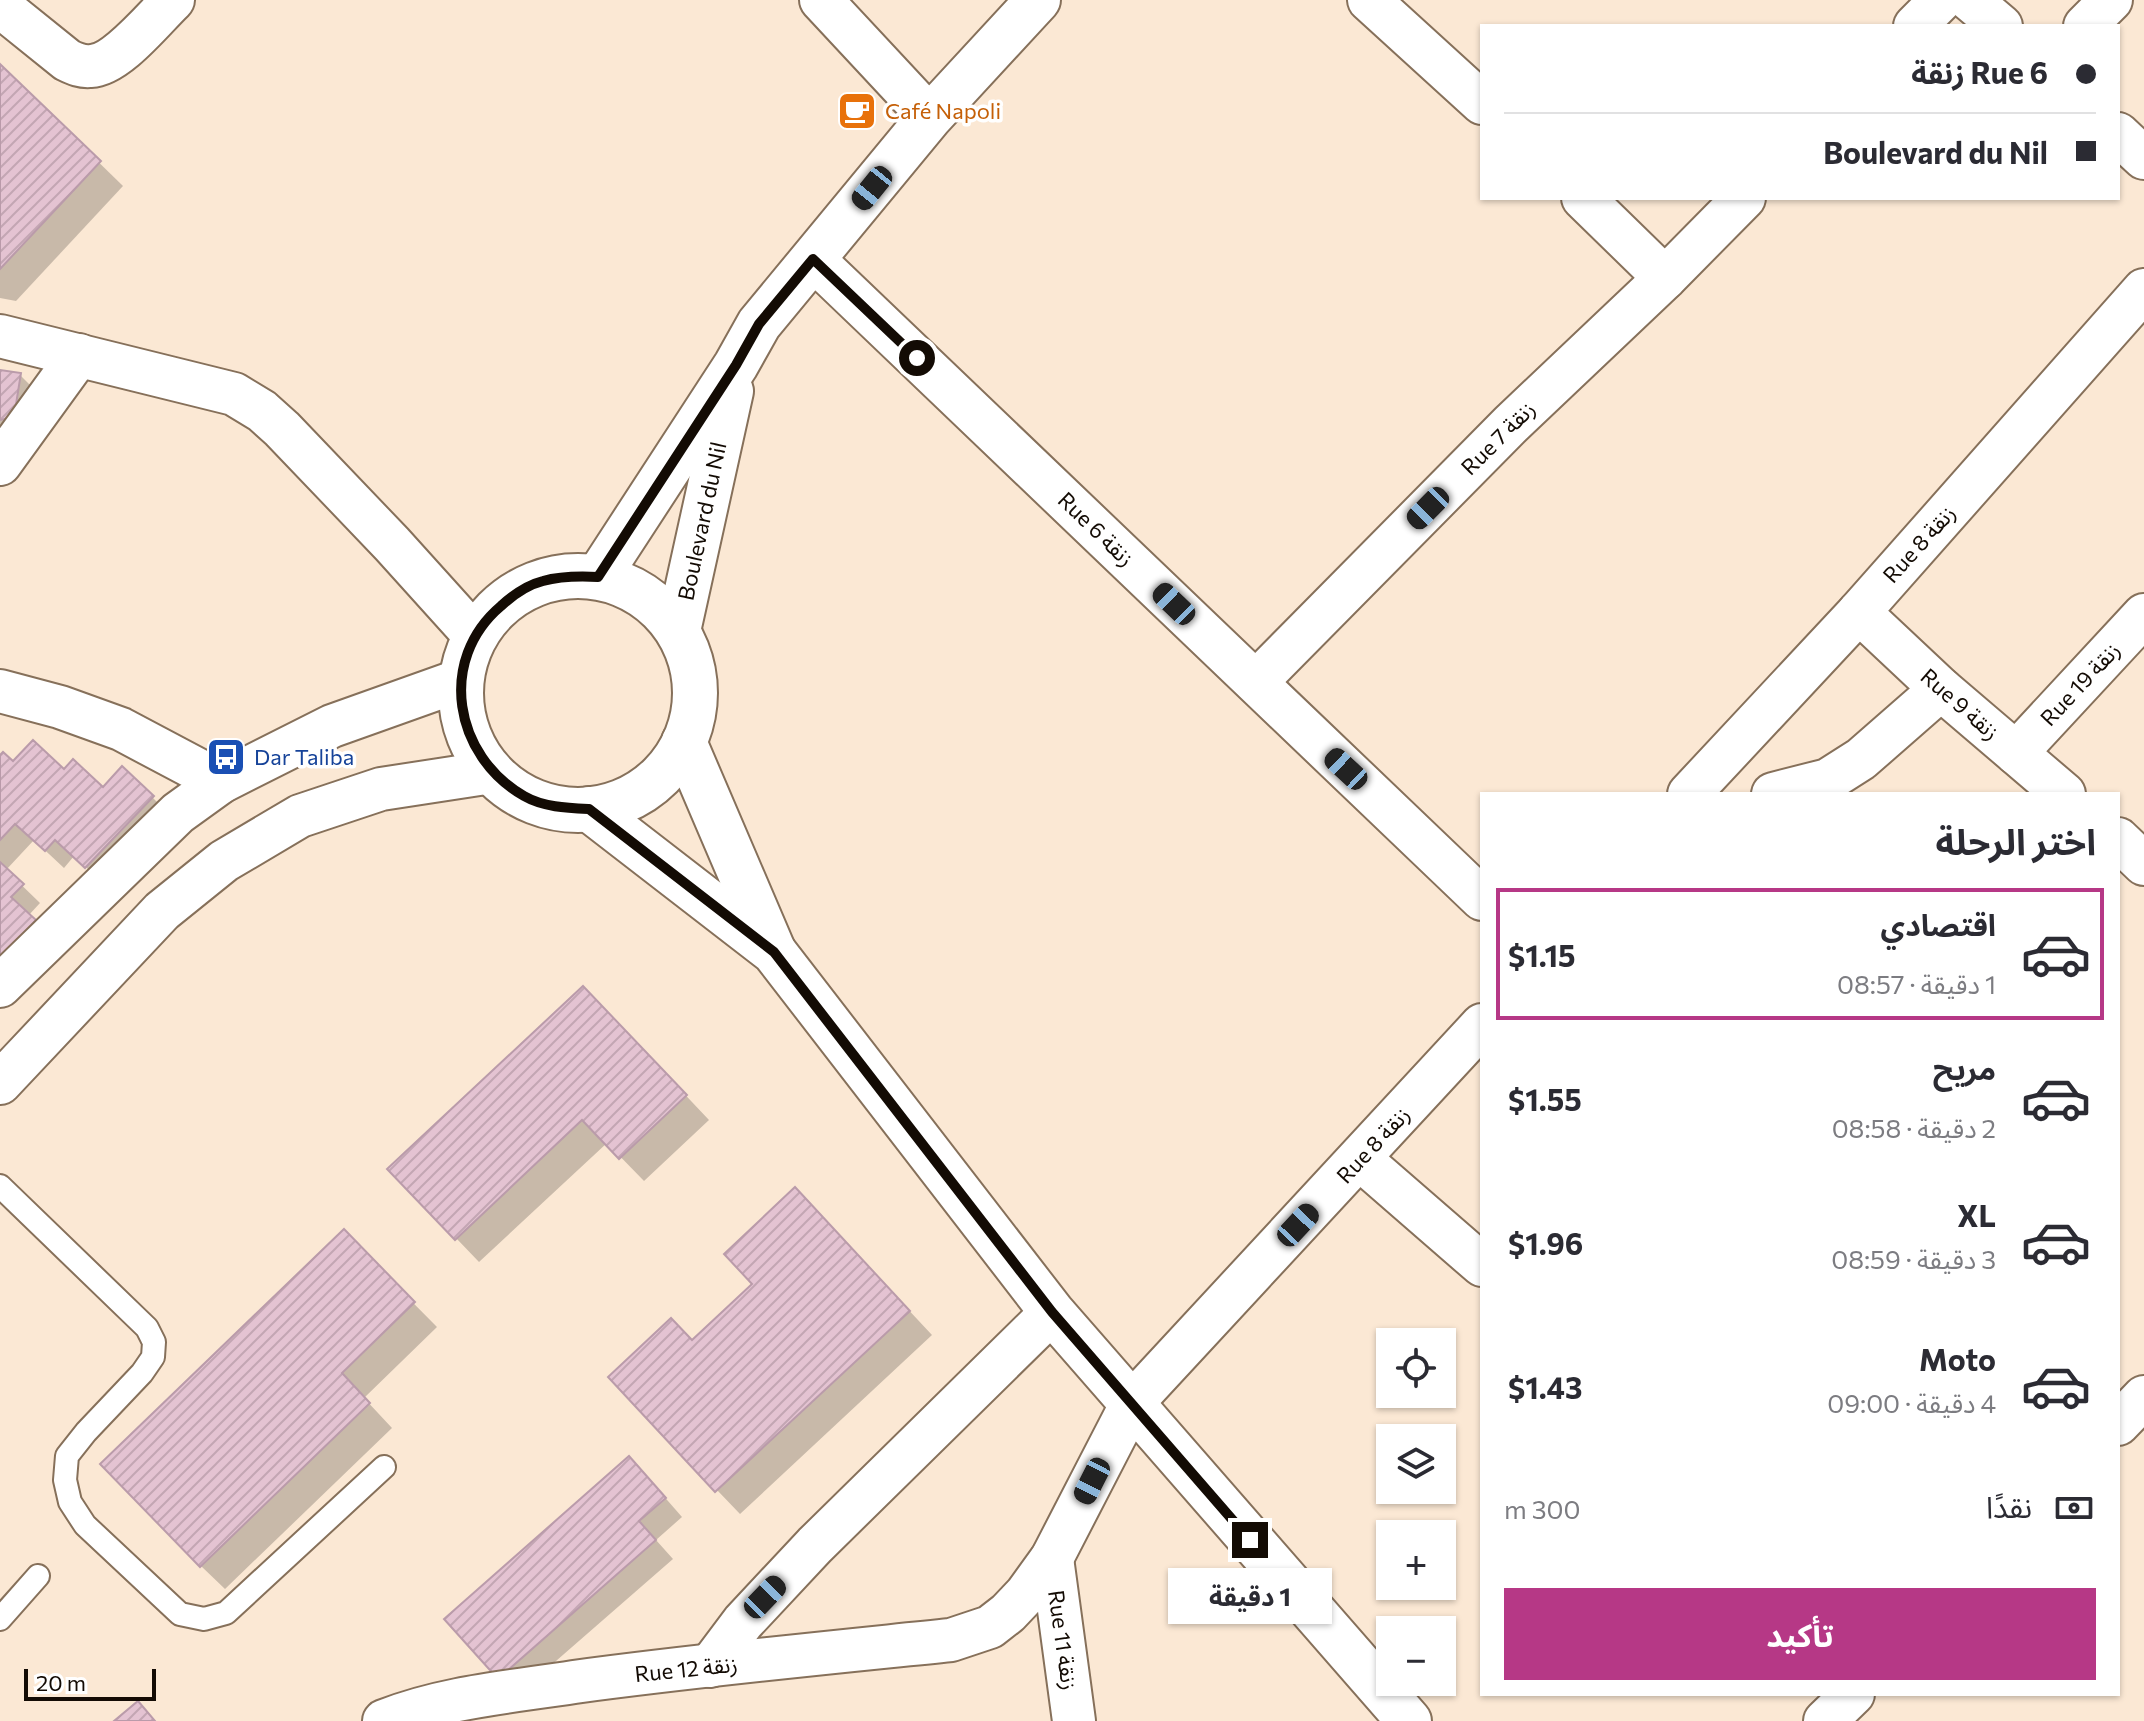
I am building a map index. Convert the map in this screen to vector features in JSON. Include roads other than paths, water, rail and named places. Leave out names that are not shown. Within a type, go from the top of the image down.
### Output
[{"type":"street","points":[[0,6],[67,60],[80,66],[93,66],[106,63],[173,0]]},
{"type":"street","points":[[821,0],[930,117]]},
{"type":"street","name":"Boulevard du Nil","points":[[598,577],[736,365],[759,324],[930,117],[1038,0]]},
{"type":"street","points":[[1369,0],[1480,101]]},
{"type":"street","points":[[1917,24],[1941,0]]},
{"type":"street","points":[[1970,0],[1999,24]]},
{"type":"street","points":[[2087,24],[2111,0]]},
{"type":"street","points":[[2120,136],[2144,158]]},
{"type":"street","points":[[1585,200],[1665,278]]},
{"type":"street","name":"Rue 7 زنقة","points":[[1256,682],[1511,424],[1742,200]]},
{"type":"street","name":"Rue 6 زنقة","points":[[813,259],[1480,897]]},
{"type":"street","name":"Rue 8 زنقة","points":[[1708,790],[1859,612],[2144,290]]},
{"type":"street","points":[[0,336],[234,394],[262,411],[392,544],[475,636]]},
{"type":"street","points":[[0,464],[79,355]]},
{"type":"street","name":"Boulevard du Nil","points":[[678,631],[736,365]]},
{"type":"street","points":[[569,576],[598,577],[629,587],[657,606],[678,631],[690,657],[695,685],[694,715],[672,763],[655,781],[635,795],[589,809],[556,807],[525,797],[492,772],[475,749],[463,716],[461,680],[475,636],[492,613],[514,594],[541,582],[569,576]]},
{"type":"street","name":"Rue 9 زنقة","points":[[1859,612],[1941,689],[2062,792]]},
{"type":"street","name":"Rue 19 زنقة","points":[[2016,753],[2144,615]]},
{"type":"street","points":[[0,986],[178,813],[221,782],[332,726],[461,680]]},
{"type":"street","points":[[1781,792],[1828,780],[1861,759],[1941,689]]},
{"type":"street","points":[[0,691],[60,707],[121,729],[221,782]]},
{"type":"street","points":[[684,742],[774,952],[1052,1312],[1409,1721]]},
{"type":"street","points":[[0,1083],[162,911],[224,861],[300,816],[368,793],[492,772]]},
{"type":"street","points":[[589,809],[774,952]]},
{"type":"street","name":"Rue 8 زنقة","points":[[990,1627],[1017,1604],[1052,1558],[1132,1403],[1480,1027]]},
{"type":"street","points":[[1360,1159],[1480,1263]]},
{"type":"street","points":[[710,1666],[743,1622],[815,1545],[1052,1312]]},
{"type":"street","points":[[2120,1422],[2144,1397]]},
{"type":"street","name":"Rue 11 زنقة","points":[[1052,1558],[1074,1721]]},
{"type":"street","name":"Rue 12 زنقة","points":[[410,1716],[639,1673],[951,1640],[990,1627]]},
{"type":"street","points":[[1825,1721],[1851,1696]]},
{"type":"lane","points":[[0,1186],[147,1328],[154,1342],[153,1357],[142,1373],[67,1456],[65,1480],[70,1502],[85,1525],[180,1614],[204,1619],[226,1613],[384,1467]]},
{"type":"lane","points":[[0,1619],[38,1576]]},
{"type":"place","name":"Café Napoli","points":[[857,111]]},
{"type":"place","name":"Dar Taliba","points":[[226,757]]}]
